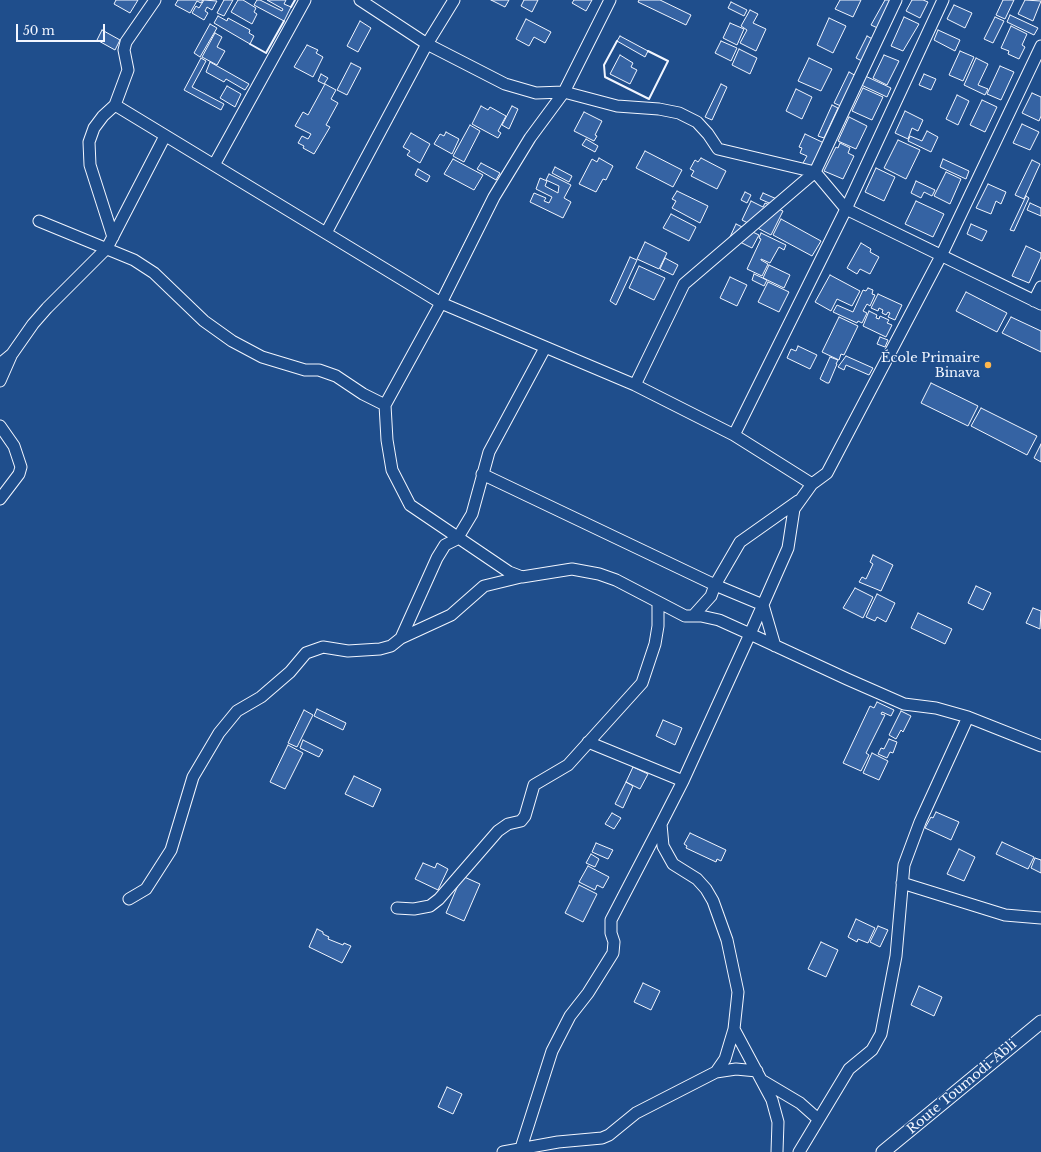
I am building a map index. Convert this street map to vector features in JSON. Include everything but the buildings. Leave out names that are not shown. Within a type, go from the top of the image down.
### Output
[{"type":"street","points":[[113,238],[90,166],[89,142],[94,128],[103,116],[115,105],[128,70],[124,50],[126,42],[155,0]]},
{"type":"street","points":[[214,165],[305,0]]},
{"type":"street","points":[[360,0],[427,44],[505,84],[536,93],[564,92],[617,106],[659,109],[679,113],[697,122],[708,134],[718,149],[815,172],[846,209],[1038,303],[1041,287]]},
{"type":"street","points":[[326,233],[427,44],[454,0]]},
{"type":"street","points":[[522,577],[509,572],[457,539],[410,505],[392,470],[387,440],[385,405],[441,303],[494,197],[530,138],[564,92],[610,0]]},
{"type":"street","points":[[635,385],[684,284],[815,172],[896,0]]},
{"type":"street","points":[[734,435],[846,209],[943,0]]},
{"type":"street","points":[[693,616],[707,603],[715,585],[740,542],[799,499],[812,484],[826,473],[941,256],[1041,46]]},
{"type":"street","points":[[115,105],[441,303],[635,385],[734,435],[812,484]]},
{"type":"street","points":[[0,381],[12,354],[42,313],[107,248],[165,136]]},
{"type":"street","points":[[40,221],[134,260],[154,273],[204,321],[232,341],[262,357],[305,370],[319,370],[336,376],[363,394],[385,405]]},
{"type":"street","points":[[401,638],[437,558],[445,545],[457,539],[474,508],[489,452],[545,348]]},
{"type":"street","points":[[0,364],[12,354]]},
{"type":"street","points":[[0,426],[14,446],[21,467],[19,474],[0,499]]},
{"type":"street","points":[[482,474],[715,585],[763,605]]},
{"type":"street","points":[[521,1148],[552,1051],[570,1016],[588,993],[613,953],[614,942],[611,920],[683,781],[763,605],[788,548],[791,518],[799,499]]},
{"type":"street","points":[[129,899],[146,889],[171,850],[192,777],[219,733],[236,711],[261,697],[290,672],[306,653],[323,647],[348,651],[380,650],[391,646],[401,638],[451,615],[460,609],[484,586],[522,577],[572,569],[582,570],[616,580],[685,616],[719,620],[904,704],[936,708],[968,717],[1041,746]]},
{"type":"street","points":[[397,908],[414,909],[430,906],[439,898],[498,832],[508,824],[521,821],[526,816],[534,786],[568,765],[642,683],[655,644],[658,626],[658,603]]},
{"type":"street","points":[[763,605],[775,646]]},
{"type":"street","points":[[799,1152],[849,1069],[872,1050],[881,1034],[896,956],[901,917],[902,883],[910,847],[968,717]]},
{"type":"street","points":[[588,742],[683,781]]},
{"type":"street","points":[[661,824],[663,846],[673,864],[697,879],[706,889],[713,901],[727,940],[738,992],[734,1028],[725,1059],[716,1072]]},
{"type":"street","points":[[902,883],[1005,915],[1041,918]]},
{"type":"street","name":"Route Toumodi-Abli","points":[[883,1152],[1041,1022]]},
{"type":"street","points":[[734,1028],[772,1100],[778,1122],[777,1152]]},
{"type":"street","points":[[503,1152],[521,1148],[602,1138],[609,1135],[636,1113],[716,1072],[736,1069],[757,1071]]},
{"type":"street","points":[[762,1081],[800,1103],[818,1120]]},
{"type":"wall","points":[[291,7],[295,0]]},
{"type":"wall","points":[[250,44],[266,53],[284,21]]},
{"type":"wall","points":[[617,41],[604,65],[605,77],[649,99],[668,61],[648,51]]},
{"type":"place","name":"École Primaire Binava","points":[[988,365]]}]
